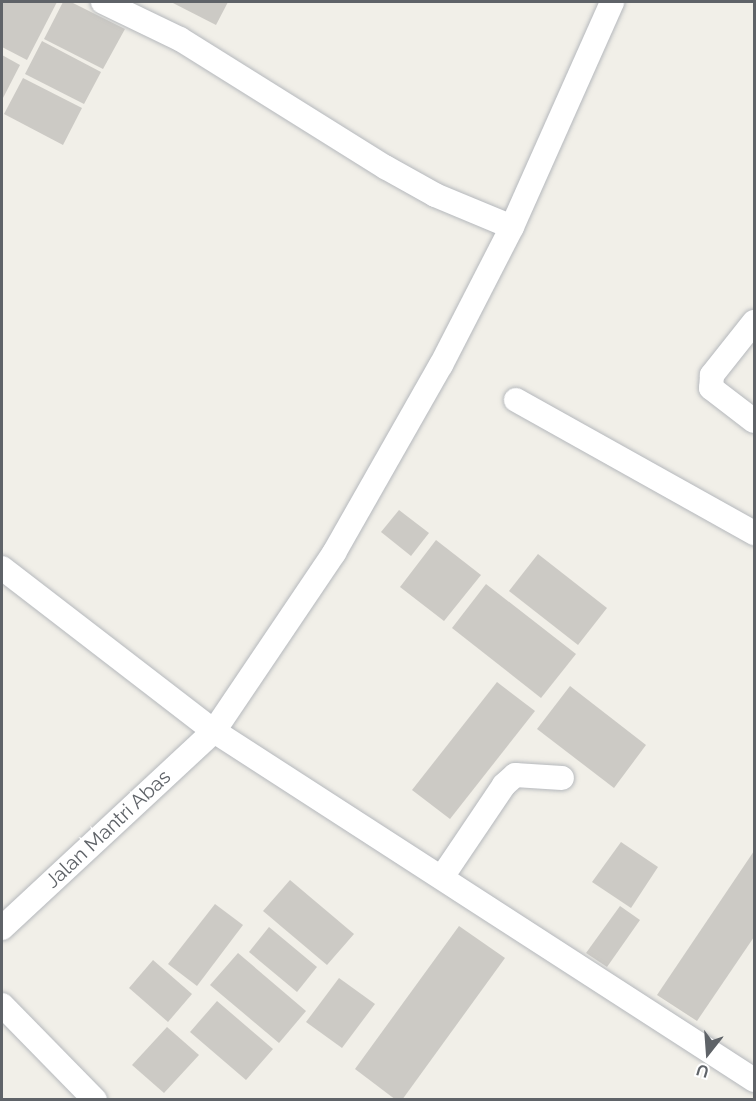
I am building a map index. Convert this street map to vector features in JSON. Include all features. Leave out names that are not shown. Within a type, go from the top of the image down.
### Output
[{"type":"street","points":[[103,2],[180,39],[395,173],[435,195],[512,227]]},
{"type":"street","name":"Jalan Mantri Abas","points":[[2,928],[214,730],[334,553],[441,365],[512,227],[612,2]]},
{"type":"street","points":[[754,322],[712,375],[711,388],[754,421]]},
{"type":"street","points":[[516,400],[754,533]]},
{"type":"street","points":[[2,568],[214,730],[754,1080]]},
{"type":"street","points":[[442,877],[504,784],[515,775],[561,777]]},
{"type":"street","points":[[2,1005],[95,1100]]},
{"type":"building","points":[[2,2],[57,2],[27,60],[2,47]]},
{"type":"building","points":[[63,2],[71,2],[125,29],[103,69],[44,39]]},
{"type":"building","points":[[171,2],[228,2],[216,25]]},
{"type":"building","points":[[42,41],[101,72],[84,104],[25,74]]},
{"type":"building","points":[[2,55],[20,65],[3,98],[2,97]]},
{"type":"building","points":[[23,78],[82,108],[63,145],[4,114]]},
{"type":"building","points":[[399,510],[429,533],[411,556],[381,532]]},
{"type":"building","points":[[436,540],[481,575],[444,621],[400,587]]},
{"type":"building","points":[[538,554],[607,608],[578,645],[509,591]]},
{"type":"building","points":[[486,584],[576,654],[541,698],[452,628]]},
{"type":"building","points":[[497,682],[535,711],[450,819],[412,790]]},
{"type":"building","points":[[570,686],[646,745],[614,788],[537,729]]},
{"type":"building","points":[[621,842],[658,867],[631,908],[592,882]]},
{"type":"building","points":[[754,851],[754,937],[697,1021],[657,995]]},
{"type":"building","points":[[290,880],[354,934],[327,965],[263,911]]},
{"type":"building","points":[[215,904],[243,925],[197,986],[168,964]]},
{"type":"building","points":[[620,906],[640,920],[607,967],[586,953]]},
{"type":"building","points":[[459,926],[505,958],[402,1100],[396,1100],[355,1069]]},
{"type":"building","points":[[269,927],[317,967],[297,992],[249,952]]},
{"type":"building","points":[[238,953],[306,1011],[279,1043],[210,985]]},
{"type":"building","points":[[153,960],[192,994],[168,1022],[129,988]]},
{"type":"building","points":[[339,978],[375,1004],[342,1048],[306,1022]]},
{"type":"building","points":[[217,1001],[273,1049],[246,1080],[190,1032]]},
{"type":"building","points":[[167,1027],[199,1055],[164,1093],[132,1065]]}]
